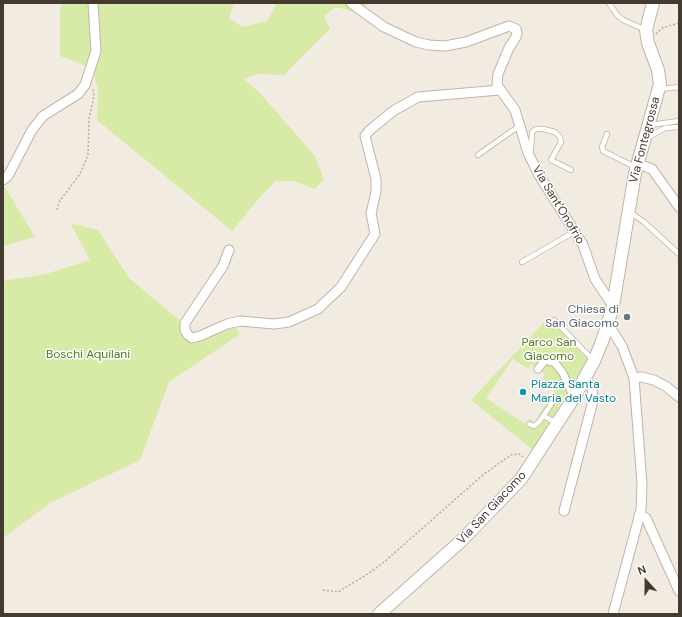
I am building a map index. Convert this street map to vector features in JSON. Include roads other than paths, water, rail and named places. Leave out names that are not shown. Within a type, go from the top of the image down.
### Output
[{"type":"street","points":[[3,180],[8,176],[32,130],[43,116],[78,94],[85,85],[96,51],[93,3]]},
{"type":"street","points":[[229,250],[223,266],[185,323],[185,330],[192,338],[227,324],[240,321],[274,324],[288,322],[318,309],[341,287],[375,234],[371,213],[376,192],[376,179],[365,136],[369,131],[393,111],[418,98],[500,90],[497,84],[498,74],[502,61],[517,33],[513,27],[509,26],[466,42],[445,46],[429,45],[416,42],[384,27],[351,3]]},
{"type":"street","name":"Via Fontegrossa","points":[[613,306],[637,166],[659,89],[658,70],[648,43],[653,3]]},
{"type":"street","name":"Via Sant'Onofrio","points":[[500,90],[516,110],[519,126],[528,153],[554,202],[585,250],[598,285],[613,306]]},
{"type":"street","points":[[637,166],[652,169],[679,207]]},
{"type":"street","name":"Via San Giacomo","points":[[379,614],[460,542],[506,496],[530,466],[574,397],[594,361],[605,334],[613,306]]},
{"type":"street","points":[[605,334],[612,332],[616,337],[630,365],[634,378],[642,479],[642,499],[639,515],[613,614]]},
{"type":"street","points":[[538,369],[546,360],[555,363],[563,373],[574,397]]},
{"type":"street","points":[[634,378],[642,377],[654,380],[667,387],[679,397]]},
{"type":"street","points":[[564,511],[592,401],[592,388],[585,378]]},
{"type":"street","points":[[639,515],[646,518],[679,592]]},
{"type":"lane","points":[[609,3],[617,15],[623,20],[650,33]]},
{"type":"lane","points":[[659,89],[679,86]]},
{"type":"lane","points":[[648,126],[679,121]]},
{"type":"lane","points":[[478,156],[519,126]]},
{"type":"lane","points":[[644,140],[653,133],[665,128],[679,127]]},
{"type":"lane","points":[[528,153],[531,150],[532,132],[536,129],[555,132],[560,137],[561,142],[551,160],[571,170]]},
{"type":"lane","points":[[607,134],[602,147],[603,151],[637,166]]},
{"type":"lane","points":[[628,214],[634,215],[644,222],[679,254]]},
{"type":"lane","points":[[522,262],[574,232]]},
{"type":"lane","points":[[554,320],[594,361]]},
{"type":"lane","points":[[529,424],[534,426],[544,416],[552,403]]},
{"type":"lane","points":[[544,416],[557,424]]},
{"type":"place","name":"Chiesa di San Giacomo","points":[[627,317]]},
{"type":"place","name":"Piazza Santa Maria del Vasto","points":[[523,392]]},
{"type":"park label","name":"Parco San Giacomo","points":[[549,350]]},
{"type":"park label","name":"Boschi Aquilani","points":[[88,355]]}]
